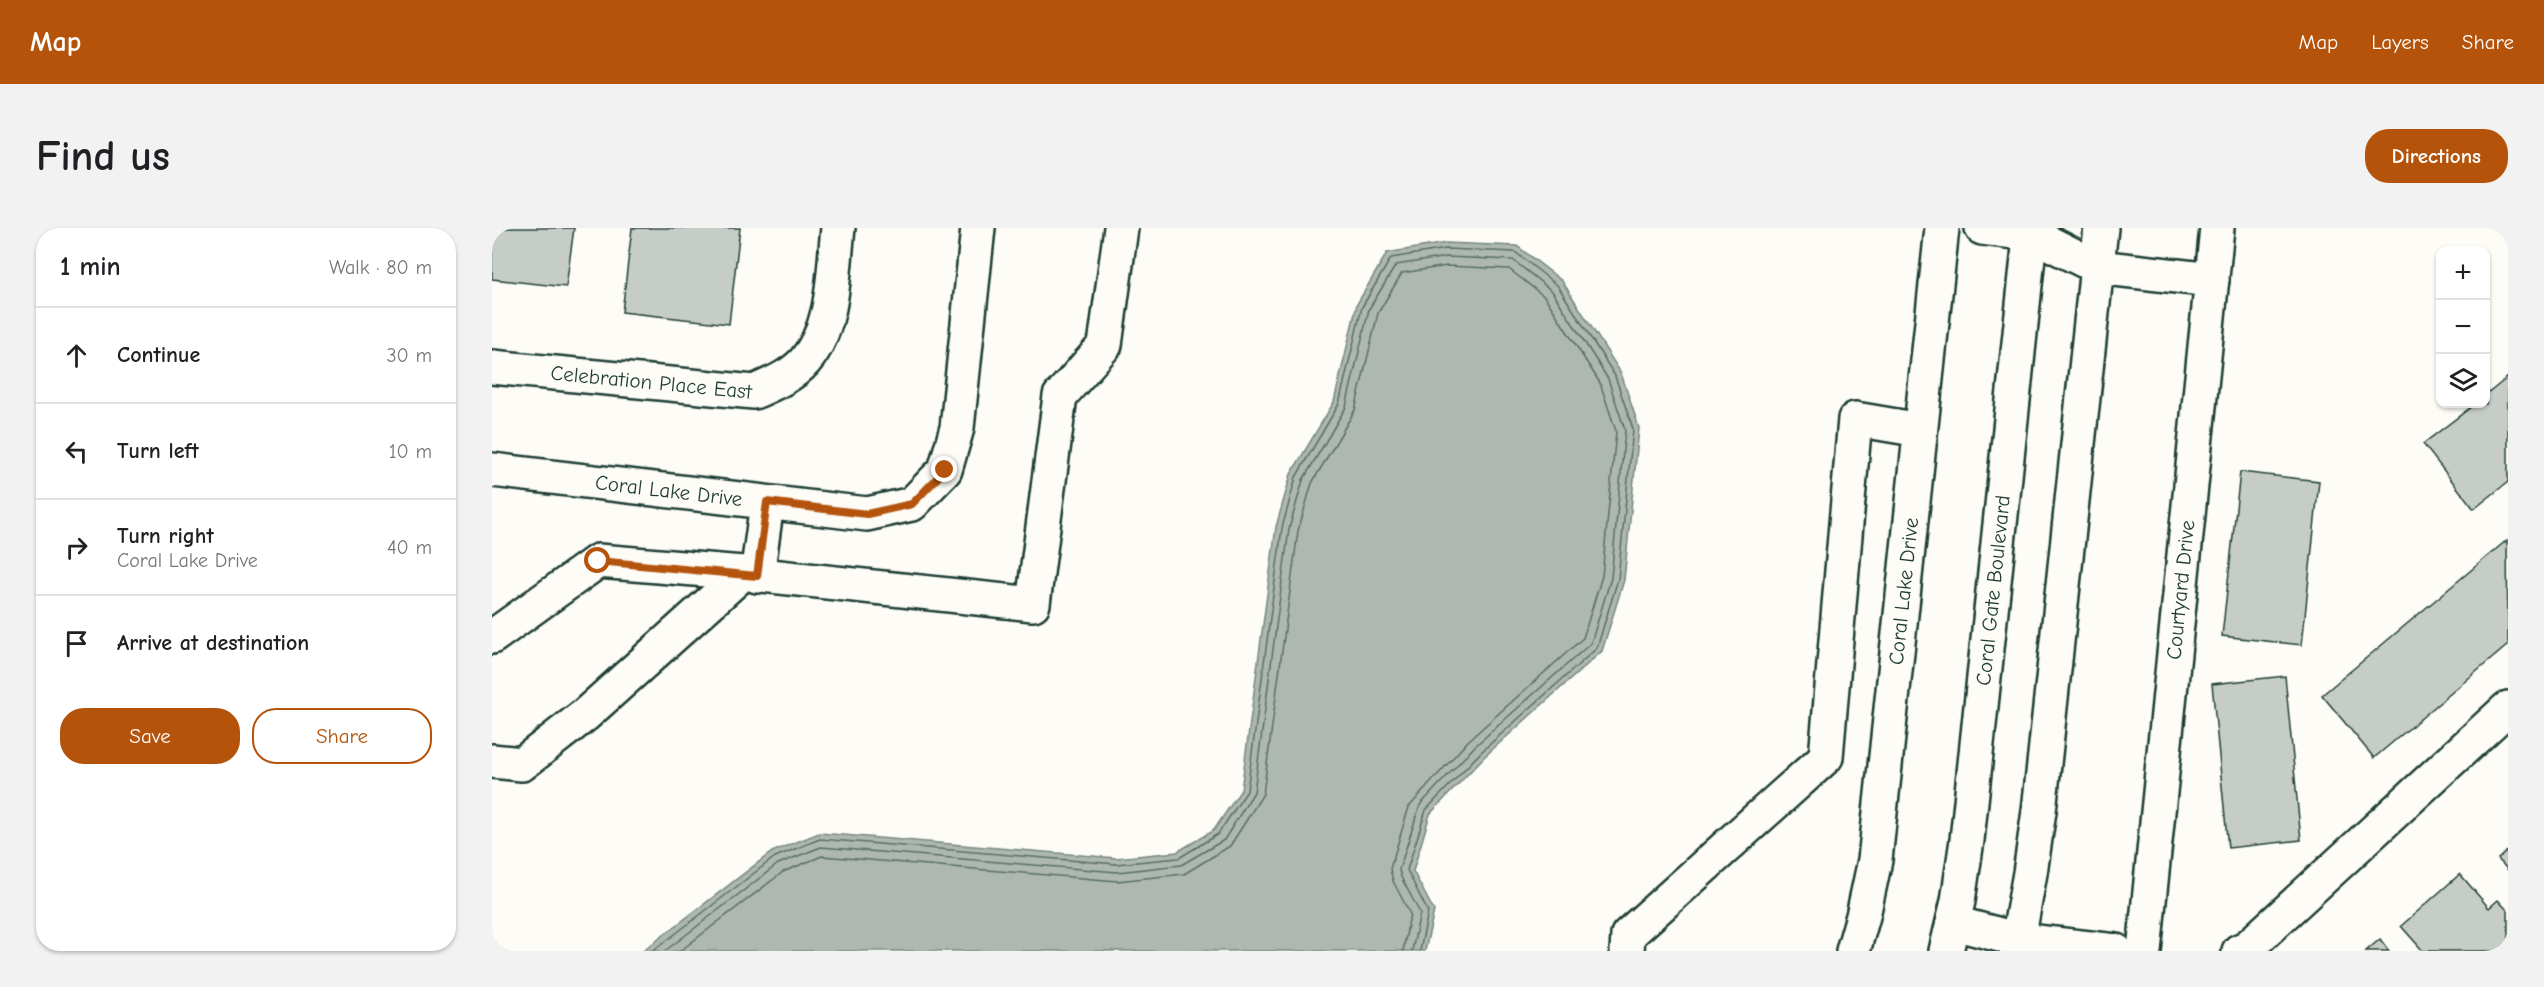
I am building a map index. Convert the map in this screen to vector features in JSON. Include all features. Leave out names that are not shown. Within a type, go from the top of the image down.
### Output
[{"type":"street","name":"Celebration Place East","points":[[492,367],[754,392],[779,381],[804,362],[820,340],[830,305],[838,228]]},
{"type":"street","name":"Coral Lake Drive","points":[[492,470],[867,514],[912,504],[945,470],[957,428],[978,228]]},
{"type":"street","points":[[492,637],[598,561],[750,574],[1033,604],[1059,396],[1105,345],[1121,228]]},
{"type":"street","name":"Coral Lake Drive","points":[[1853,951],[1875,860],[1942,228]]},
{"type":"street","points":[[1982,228],[2035,230],[2097,267],[2212,280]]},
{"type":"street","points":[[2017,945],[2039,811],[2101,228]]},
{"type":"street","name":"Courtyard Drive","points":[[2144,951],[2217,228]]},
{"type":"street","name":"Coral Gate Boulevard","points":[[1950,937],[1967,840],[2035,230]]},
{"type":"street","points":[[1627,951],[1628,935],[1826,757],[1855,419],[1920,430]]},
{"type":"street","points":[[492,762],[522,764],[585,715],[750,574],[767,502]]},
{"type":"street","points":[[2238,951],[2248,947],[2508,708]]},
{"type":"street","points":[[1950,937],[2017,945],[2116,951]]},
{"type":"water","points":[[1446,243],[1517,246],[1562,281],[1621,373],[1639,428],[1624,580],[1602,651],[1484,757],[1430,814],[1413,871],[1434,911],[1425,951],[643,951],[772,852],[819,833],[1116,858],[1177,852],[1214,830],[1241,790],[1276,527],[1291,474],[1334,402],[1357,304],[1387,253]]},
{"type":"building","points":[[492,228],[574,228],[566,287],[492,279]]},
{"type":"building","points":[[632,228],[740,228],[729,324],[622,312]]},
{"type":"building","points":[[2508,377],[2508,482],[2474,509],[2423,444],[2470,408],[2490,408],[2490,392]]},
{"type":"building","points":[[2240,472],[2319,481],[2302,645],[2222,636]]},
{"type":"building","points":[[2507,540],[2508,645],[2374,758],[2322,695]]},
{"type":"building","points":[[2285,676],[2301,840],[2228,848],[2212,684]]},
{"type":"building","points":[[2508,850],[2508,870],[2498,859]]},
{"type":"building","points":[[2460,874],[2489,908],[2498,900],[2508,911],[2508,942],[2498,951],[2423,951],[2401,926]]},
{"type":"building","points":[[2380,939],[2389,951],[2366,951]]},
{"type":"route","points":[[598,561],[757,576],[767,502],[867,514],[912,504],[945,470]]}]
